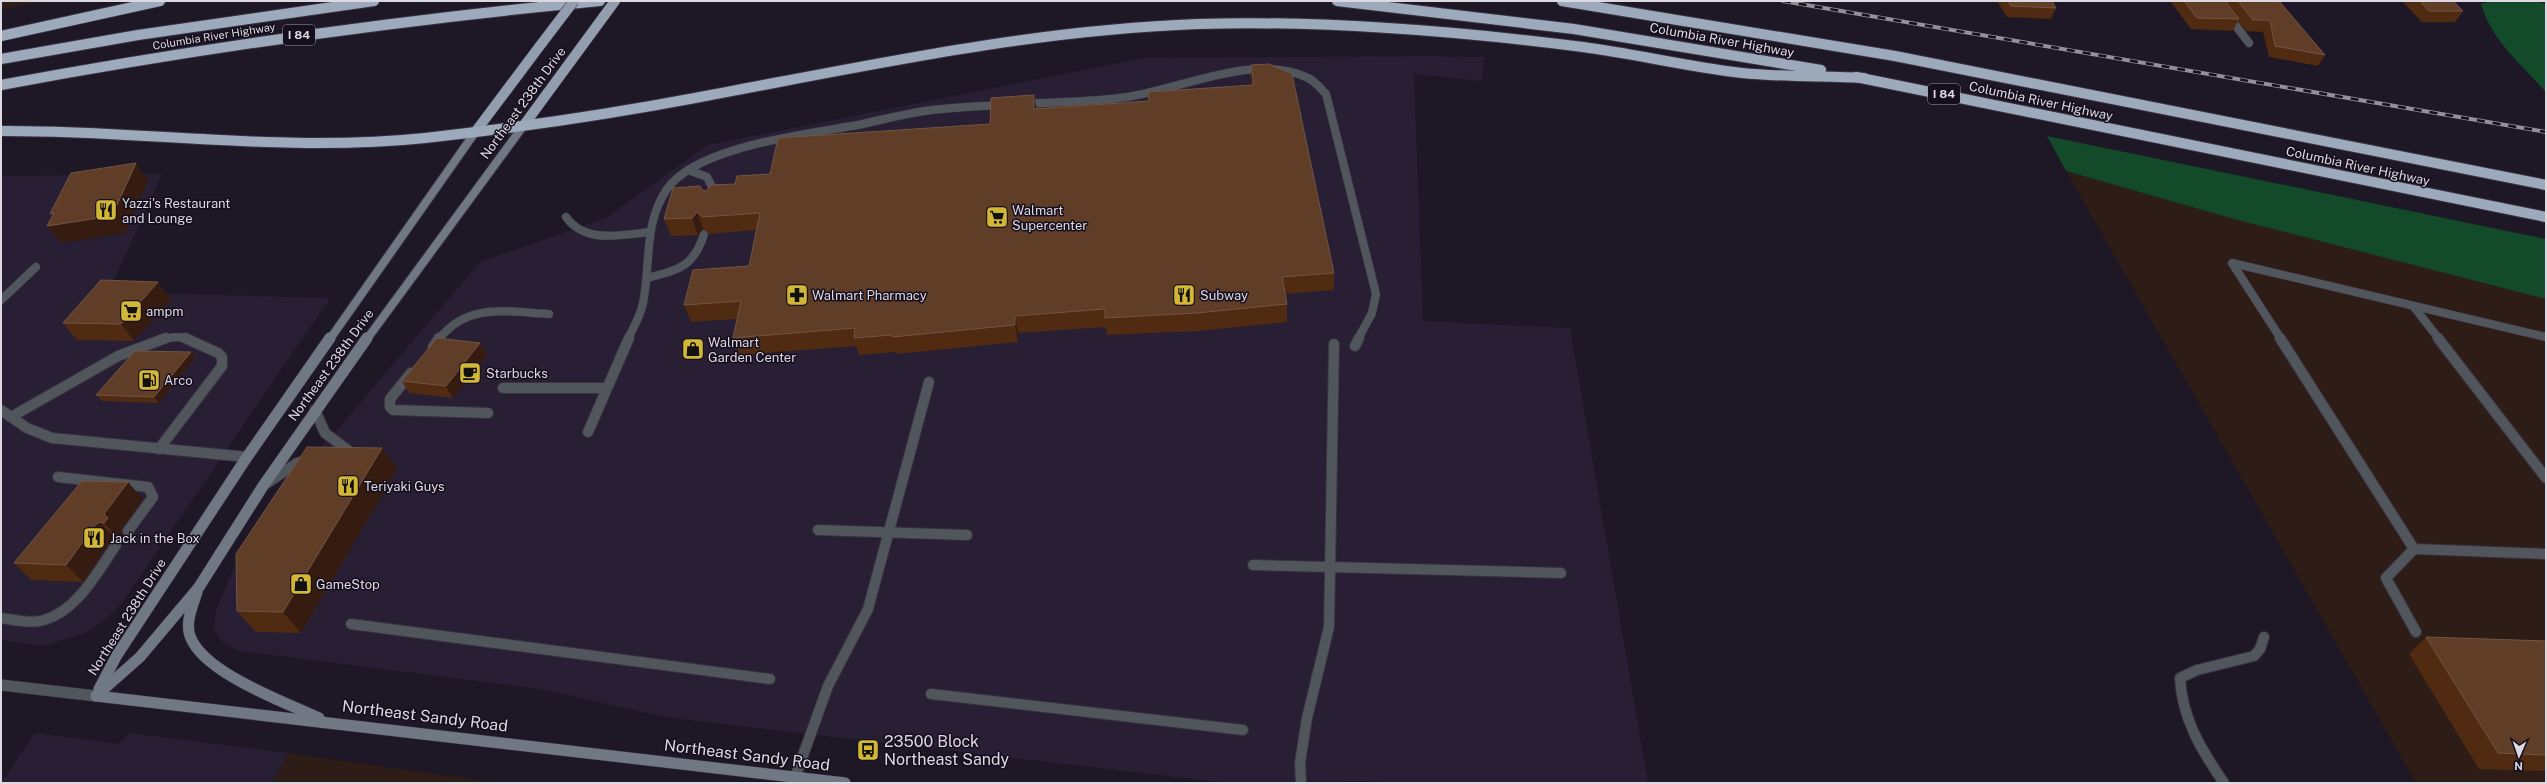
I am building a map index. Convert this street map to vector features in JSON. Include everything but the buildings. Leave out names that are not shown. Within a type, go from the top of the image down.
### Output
[{"type":"highway","points":[[1,36],[160,1]]},
{"type":"highway","name":"Columbia River Highway","points":[[1,59],[145,34],[374,1]]},
{"type":"highway","name":"Northeast 238th Drive","points":[[476,131],[574,1]]},
{"type":"highway","name":"Columbia River Highway","points":[[1,84],[138,60],[312,33],[462,14],[600,1]]},
{"type":"highway","name":"Northeast 238th Drive","points":[[524,125],[615,1]]},
{"type":"highway","name":"Columbia River Highway","points":[[1337,1],[1574,29],[1864,78],[2546,217]]},
{"type":"highway","name":"Columbia River Highway","points":[[1562,1],[1903,57],[2546,185]]},
{"type":"highway","points":[[1612,1],[1650,15]]},
{"type":"highway","points":[[1,131],[130,133],[315,144],[388,141],[609,114],[898,58],[1010,39],[1066,32],[1192,24],[1247,23],[1363,27],[1562,46],[1639,56],[1740,73],[1864,78]]},
{"type":"main road","name":"Northeast 238th Drive","points":[[96,696],[140,656],[199,587],[263,486],[315,410],[524,125]]},
{"type":"main road","name":"Northeast 238th Drive","points":[[96,696],[117,655],[247,457],[476,131]]},
{"type":"main road","points":[[199,587],[188,619],[189,636],[194,647],[218,669],[326,721]]},
{"type":"main road","name":"Northeast Sandy Road","points":[[96,696],[326,721],[794,780],[845,783]]},
{"type":"street","name":"Northeast Sandy Road","points":[[1,685],[96,696]]},
{"type":"lane","points":[[2217,1],[2250,43]]},
{"type":"lane","points":[[588,432],[643,305],[647,278],[647,245],[650,232],[667,189],[688,170],[717,156],[757,144],[940,110],[1128,97],[1228,73],[1288,70],[1311,77],[1321,84],[1326,94],[1376,294],[1377,304],[1374,312],[1363,327],[1355,346]]},
{"type":"lane","points":[[688,170],[707,177],[714,191],[711,203]]},
{"type":"lane","points":[[566,217],[570,226],[583,233],[597,235],[650,232]]},
{"type":"lane","points":[[647,278],[684,267],[693,260],[700,249],[704,234]]},
{"type":"lane","points":[[2414,549],[2232,263],[2546,337]]},
{"type":"lane","points":[[1,300],[36,266]]},
{"type":"lane","points":[[2414,307],[2546,478]]},
{"type":"lane","points":[[428,352],[454,323],[470,315],[488,312],[549,314]]},
{"type":"lane","points":[[11,417],[63,385],[137,348],[161,339],[183,338],[218,353],[222,357],[222,366],[159,448]]},
{"type":"lane","points":[[1301,783],[1300,763],[1307,718],[1329,627],[1334,344]]},
{"type":"lane","points":[[419,364],[390,399],[390,407],[393,410],[488,413]]},
{"type":"lane","points":[[794,780],[811,729],[828,686],[868,609],[890,533],[929,382]]},
{"type":"lane","points":[[503,388],[607,388]]},
{"type":"lane","points":[[1,410],[27,428],[52,438],[247,457]]},
{"type":"lane","points":[[315,410],[325,433],[349,451],[334,454]]},
{"type":"lane","points":[[263,486],[297,463],[319,458]]},
{"type":"lane","points":[[58,477],[148,487],[153,496],[128,531]]},
{"type":"lane","points":[[818,530],[967,535]]},
{"type":"lane","points":[[1,618],[45,620],[62,614],[73,602],[116,545]]},
{"type":"lane","points":[[2416,632],[2386,578],[2414,549],[2546,554]]},
{"type":"lane","points":[[1253,565],[1561,573]]},
{"type":"lane","points":[[351,624],[770,679]]},
{"type":"lane","points":[[2224,783],[2199,747],[2180,692],[2180,678],[2197,670],[2254,656],[2260,649],[2264,637]]},
{"type":"lane","points":[[931,694],[1243,730]]},
{"type":"shaded area","points":[[1,1],[42,1],[1,10]]},
{"type":"shaded area","points":[[1484,57],[1482,81],[1414,74],[1423,321],[1570,328],[1648,783],[1388,783],[1368,781],[1228,783],[664,717],[541,689],[240,651],[223,643],[214,629],[216,610],[231,574],[292,477],[343,423],[480,262],[606,218],[708,145],[1143,58]]},
{"type":"shaded area","points":[[2066,171],[2234,219],[2546,299],[2546,783],[2416,783]]},
{"type":"shaded area","points":[[162,174],[109,292],[330,298],[122,603],[106,619],[85,633],[43,646],[1,640],[1,176]]},
{"type":"shaded area","points":[[35,733],[119,744],[129,733],[289,753],[272,783],[1,783]]},
{"type":"shaded area","points":[[289,753],[498,783],[272,783]]},
{"type":"green space","points":[[2492,1],[2534,1],[2546,4],[2546,92],[2517,62],[2492,29],[2481,4]]},
{"type":"green space","points":[[2047,136],[2546,239],[2546,299],[2234,219],[2066,171]]},
{"type":"railway","points":[[1783,1],[2546,132]]},
{"type":"place","name":"Yazzi's Restaurant and Lounge","points":[[106,210]]},
{"type":"place","name":"Walmart Supercenter","points":[[997,217]]},
{"type":"place","name":"Walmart Pharmacy","points":[[797,295]]},
{"type":"place","name":"Subway","points":[[1184,295]]},
{"type":"place","name":"ampm","points":[[131,311]]},
{"type":"place","name":"Walmart Garden Center","points":[[693,349]]},
{"type":"place","name":"Starbucks","points":[[470,373]]},
{"type":"place","name":"Arco","points":[[149,380]]},
{"type":"place","name":"Teriyaki Guys","points":[[348,486]]},
{"type":"place","name":"Jack in the Box","points":[[94,538]]},
{"type":"place","name":"GameStop","points":[[301,584]]},
{"type":"place","name":"23500 Block Northeast Sandy","points":[[868,750]]}]
